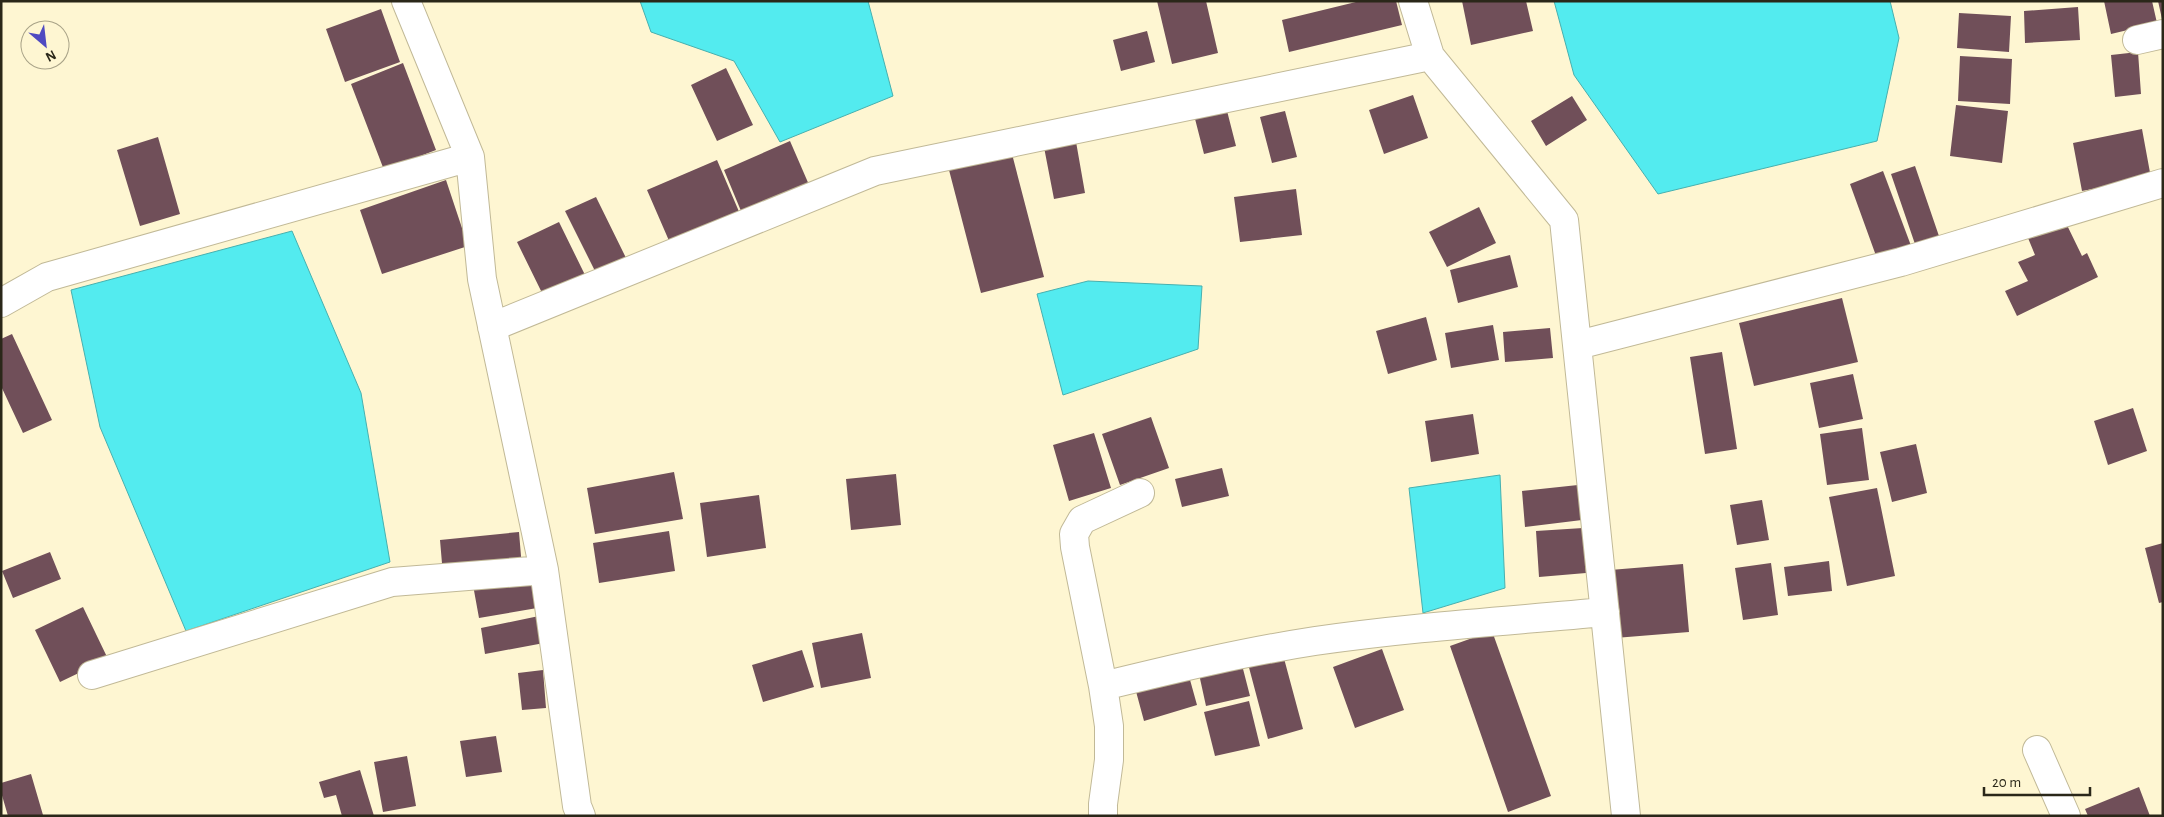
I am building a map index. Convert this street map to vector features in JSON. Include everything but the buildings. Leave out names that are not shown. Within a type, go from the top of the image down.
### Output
[{"type":"street","points":[[406,1],[470,157],[482,279],[544,570],[576,796],[581,816]]},
{"type":"street","points":[[1413,1],[1430,56],[1564,220],[1626,816]]},
{"type":"street","points":[[492,327],[875,171],[1430,56]]},
{"type":"street","points":[[1,304],[47,277],[470,157]]},
{"type":"street","points":[[1578,345],[1901,262],[2163,182]]},
{"type":"street","points":[[1104,816],[1103,804],[1109,760],[1108,726],[1103,686],[1074,534],[1082,520],[1140,493]]},
{"type":"street","points":[[92,675],[392,582],[544,570]]},
{"type":"street","points":[[1103,686],[1216,658],[1313,641],[1374,633],[1605,612]]},
{"type":"street","points":[[2037,750],[2066,816]]},
{"type":"water","points":[[640,1],[868,1],[893,96],[780,142],[734,61],[651,32]]},
{"type":"water","points":[[1554,1],[1890,1],[1899,38],[1877,141],[1658,194],[1574,75]]},
{"type":"water","points":[[292,231],[361,393],[390,562],[186,631],[100,427],[71,290]]},
{"type":"water","points":[[1088,281],[1202,286],[1198,349],[1063,395],[1037,294]]},
{"type":"water","points":[[1500,475],[1505,588],[1423,613],[1409,488]]}]
